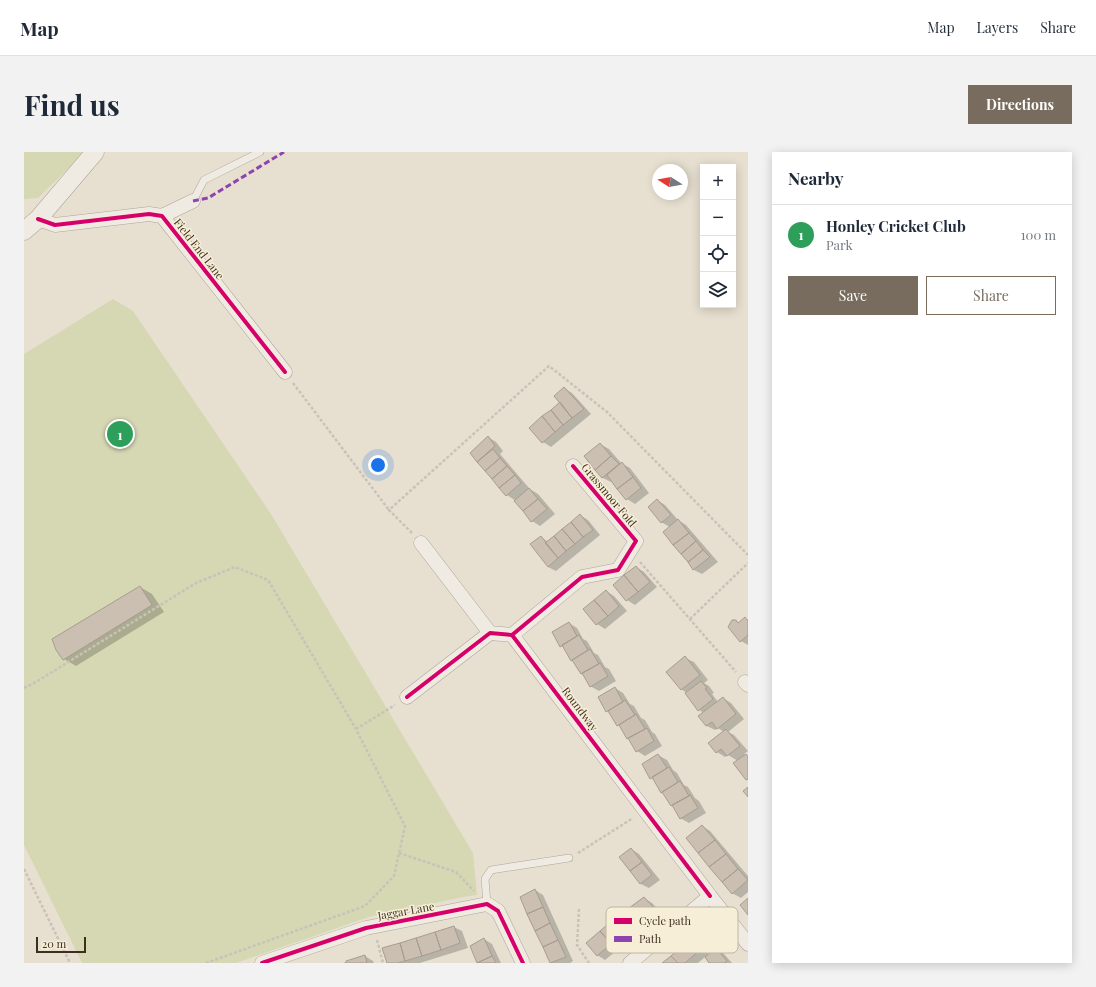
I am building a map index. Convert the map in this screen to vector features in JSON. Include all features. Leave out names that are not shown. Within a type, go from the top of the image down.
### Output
[{"type":"street","points":[[24,231],[38,219],[95,152]]},
{"type":"street","points":[[162,216],[193,201]]},
{"type":"street","name":"Field End Lane","points":[[38,219],[55,225],[149,214],[162,216],[285,372]]},
{"type":"street","name":"Grassmoor Fold","points":[[574,466],[636,541],[630,550]]},
{"type":"street","points":[[421,544],[490,633]]},
{"type":"street","points":[[407,697],[490,633],[512,635],[582,577],[618,570],[630,550]]},
{"type":"street","name":"Roundway","points":[[512,635],[719,907]]},
{"type":"street","points":[[697,907],[710,896]]},
{"type":"street","points":[[487,904],[498,911],[523,963]]},
{"type":"street","name":"Jaggar Lane","points":[[262,963],[372,926],[487,904]]},
{"type":"street","name":"Roundway","points":[[738,931],[748,944]]},
{"type":"street","points":[[630,963],[642,953]]},
{"type":"lane","points":[[193,201],[204,180],[260,152]]},
{"type":"lane","points":[[487,904],[485,879],[491,870],[569,858]]},
{"type":"path","points":[[390,510],[549,366],[607,412],[748,555]]},
{"type":"path","points":[[285,372],[390,510],[421,544]]},
{"type":"path","points":[[630,550],[747,684]]},
{"type":"path","points":[[690,619],[748,563]]},
{"type":"path","points":[[24,688],[196,584],[235,567],[268,580],[356,729],[405,826],[394,876],[365,906],[206,963]]},
{"type":"path","points":[[356,729],[407,697]]},
{"type":"path","points":[[569,858],[645,811]]},
{"type":"path","points":[[399,853],[456,872],[487,904]]},
{"type":"path","points":[[24,869],[70,963]]},
{"type":"path","points":[[579,909],[577,944],[588,963]]},
{"type":"path","points":[[372,926],[383,963]]},
{"type":"green space","points":[[24,152],[85,152],[38,198],[24,199]]},
{"type":"green space","points":[[113,299],[133,311],[271,514],[473,853],[477,895],[369,917],[236,963],[82,963],[24,845],[24,354]]},
{"type":"building","points":[[564,387],[584,409],[572,418],[554,396]]},
{"type":"building","points":[[560,402],[572,418],[563,425],[551,410]]},
{"type":"building","points":[[551,410],[563,425],[555,432],[542,416]]},
{"type":"building","points":[[542,416],[555,432],[542,443],[529,428]]},
{"type":"building","points":[[488,436],[495,446],[477,462],[470,453]]},
{"type":"building","points":[[600,443],[611,456],[595,470],[584,456]]},
{"type":"building","points":[[493,449],[500,458],[485,471],[477,462]]},
{"type":"building","points":[[611,456],[619,464],[602,478],[595,470]]},
{"type":"building","points":[[500,458],[507,466],[492,479],[485,471]]},
{"type":"building","points":[[622,462],[633,477],[617,489],[607,475]]},
{"type":"building","points":[[507,466],[515,475],[499,488],[492,479]]},
{"type":"building","points":[[515,475],[521,483],[506,496],[499,488]]},
{"type":"building","points":[[633,477],[641,488],[626,500],[617,489]]},
{"type":"building","points":[[529,488],[538,499],[523,511],[514,501]]},
{"type":"building","points":[[538,499],[547,509],[531,522],[523,511]]},
{"type":"building","points":[[657,499],[671,515],[661,523],[648,507]]},
{"type":"building","points":[[580,514],[593,530],[583,537],[571,522]]},
{"type":"building","points":[[678,519],[689,533],[673,545],[663,532]]},
{"type":"building","points":[[571,522],[583,537],[575,544],[562,529]]},
{"type":"building","points":[[562,529],[575,544],[566,551],[554,536]]},
{"type":"building","points":[[689,533],[696,541],[681,554],[673,545]]},
{"type":"building","points":[[541,536],[558,558],[548,567],[530,544]]},
{"type":"building","points":[[554,536],[566,551],[558,558],[545,543]]},
{"type":"building","points":[[696,541],[703,550],[688,562],[681,554]]},
{"type":"building","points":[[703,550],[710,557],[693,570],[688,562]]},
{"type":"building","points":[[636,566],[650,582],[638,592],[624,575]]},
{"type":"building","points":[[624,575],[638,592],[626,601],[613,585]]},
{"type":"building","points":[[140,586],[152,605],[63,660],[56,650],[52,639]]},
{"type":"building","points":[[606,590],[619,606],[608,616],[594,600]]},
{"type":"building","points":[[594,600],[608,616],[596,625],[583,609]]},
{"type":"building","points":[[745,617],[748,621],[748,635],[740,642],[728,627],[732,620],[736,620],[738,623]]},
{"type":"building","points":[[569,622],[577,636],[560,647],[552,632]]},
{"type":"building","points":[[579,635],[588,650],[571,661],[562,645]]},
{"type":"building","points":[[590,649],[599,664],[581,674],[572,660]]},
{"type":"building","points":[[685,656],[700,675],[681,690],[666,672]]},
{"type":"building","points":[[600,663],[608,676],[590,687],[582,673]]},
{"type":"building","points":[[701,681],[713,699],[698,711],[685,693]]},
{"type":"building","points":[[615,687],[623,702],[606,712],[598,697]]},
{"type":"building","points":[[723,697],[736,714],[717,729],[712,722],[706,726],[698,716]]},
{"type":"building","points":[[625,700],[635,715],[617,726],[608,711]]},
{"type":"building","points":[[636,714],[645,729],[627,739],[619,725]]},
{"type":"building","points":[[647,728],[654,741],[636,752],[628,738]]},
{"type":"building","points":[[726,729],[740,746],[727,756],[721,749],[716,753],[708,743]]},
{"type":"building","points":[[658,754],[667,768],[650,779],[642,764]]},
{"type":"building","points":[[746,754],[748,757],[748,779],[746,780],[733,763]]},
{"type":"building","points":[[669,767],[678,782],[661,793],[652,777]]},
{"type":"building","points":[[680,781],[689,796],[671,806],[662,792]]},
{"type":"building","points":[[748,787],[748,797],[743,791]]},
{"type":"building","points":[[690,795],[698,808],[680,819],[672,805]]},
{"type":"building","points":[[702,825],[715,840],[698,853],[686,838]]},
{"type":"building","points":[[715,840],[726,854],[709,867],[698,853]]},
{"type":"building","points":[[631,848],[642,862],[630,871],[619,857]]},
{"type":"building","points":[[726,854],[738,869],[722,882],[709,867]]},
{"type":"building","points":[[642,862],[652,875],[640,884],[630,871]]},
{"type":"building","points":[[738,869],[748,880],[732,894],[722,882]]},
{"type":"building","points":[[535,889],[543,907],[527,914],[520,897]]},
{"type":"building","points":[[644,897],[653,907],[630,907]]},
{"type":"building","points":[[748,898],[748,915],[740,905]]},
{"type":"building","points":[[543,907],[550,923],[535,931],[527,914]]},
{"type":"building","points":[[550,923],[558,940],[543,947],[535,931]]},
{"type":"building","points":[[454,926],[460,943],[441,950],[435,932]]},
{"type":"building","points":[[606,926],[606,938],[600,931]]},
{"type":"building","points":[[600,931],[606,938],[606,948],[597,956],[586,943]]},
{"type":"building","points":[[435,932],[441,950],[422,956],[416,938]]},
{"type":"building","points":[[416,938],[422,956],[405,961],[400,943]]},
{"type":"building","points":[[484,938],[492,956],[477,963],[470,946]]},
{"type":"building","points":[[558,940],[566,957],[550,963],[543,947]]},
{"type":"building","points":[[400,943],[405,961],[398,963],[387,963],[382,948]]},
{"type":"building","points":[[674,953],[696,953],[685,963],[678,963],[671,956]]},
{"type":"building","points":[[710,953],[720,953],[727,961],[724,963],[709,963],[705,957]]},
{"type":"building","points":[[365,955],[367,963],[346,963],[346,961]]},
{"type":"building","points":[[492,956],[496,963],[477,963]]},
{"type":"building","points":[[671,956],[678,963],[662,963]]},
{"type":"marked path","points":[[193,201],[208,198],[284,152]]},
{"type":"cycle path","points":[[38,219],[55,225],[149,214],[162,216],[285,372]]},
{"type":"cycle path","points":[[512,635],[582,577],[618,570],[636,541],[573,466]]},
{"type":"cycle path","points":[[407,697],[490,633],[512,635],[710,896]]},
{"type":"cycle path","points":[[262,963],[366,928],[487,904],[498,911],[523,963]]},
{"type":"place","name":"Honley Cricket Club","points":[[120,434]]}]
